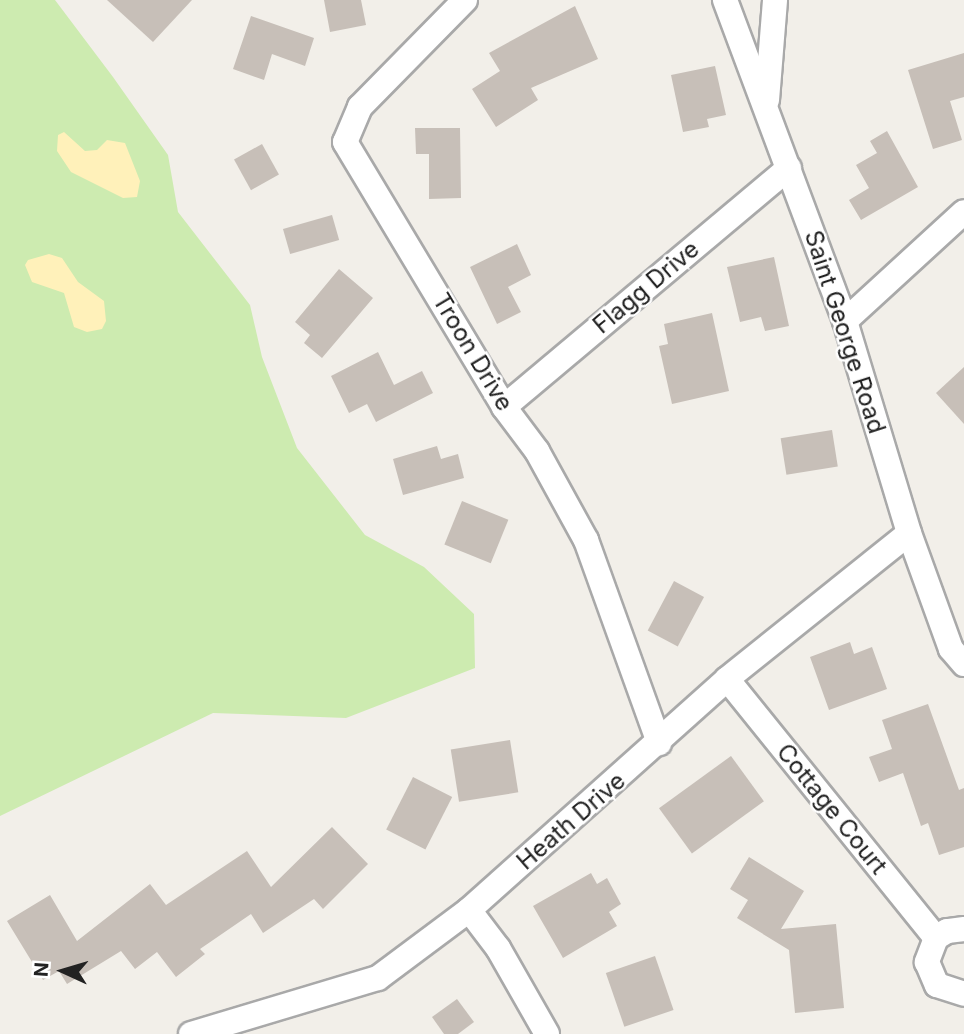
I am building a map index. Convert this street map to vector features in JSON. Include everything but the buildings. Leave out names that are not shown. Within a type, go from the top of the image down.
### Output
[{"type":"street","name":"Troon Drive","points":[[465,0],[360,107],[345,142],[504,407],[537,451],[586,540],[659,743]]},
{"type":"street","name":"Saint George Road","points":[[725,0],[845,321],[909,533],[951,649],[964,664]]},
{"type":"street","points":[[766,108],[775,0]]},
{"type":"street","name":"Flagg Drive","points":[[504,407],[789,168]]},
{"type":"street","points":[[845,321],[964,212]]},
{"type":"street","name":"Heath Drive","points":[[191,1034],[378,978],[469,910],[659,743],[727,679],[909,533]]},
{"type":"street","name":"Cottage Court","points":[[727,679],[936,938]]},
{"type":"street","points":[[469,910],[498,948],[547,1034]]},
{"type":"street","points":[[964,929],[947,930],[936,938],[929,949],[930,975],[948,992],[964,994]]},
{"type":"green space","points":[[0,0],[55,0],[113,77],[168,155],[178,212],[250,305],[262,357],[297,448],[365,535],[424,567],[474,614],[475,668],[346,718],[213,713],[0,816]]},
{"type":"sand","points":[[64,132],[85,151],[97,150],[107,140],[125,143],[140,181],[137,197],[123,198],[71,172],[57,151],[58,135]]},
{"type":"sand","points":[[49,254],[62,258],[78,282],[104,301],[106,321],[102,329],[87,332],[74,327],[64,293],[32,282],[25,265],[28,260]]}]
